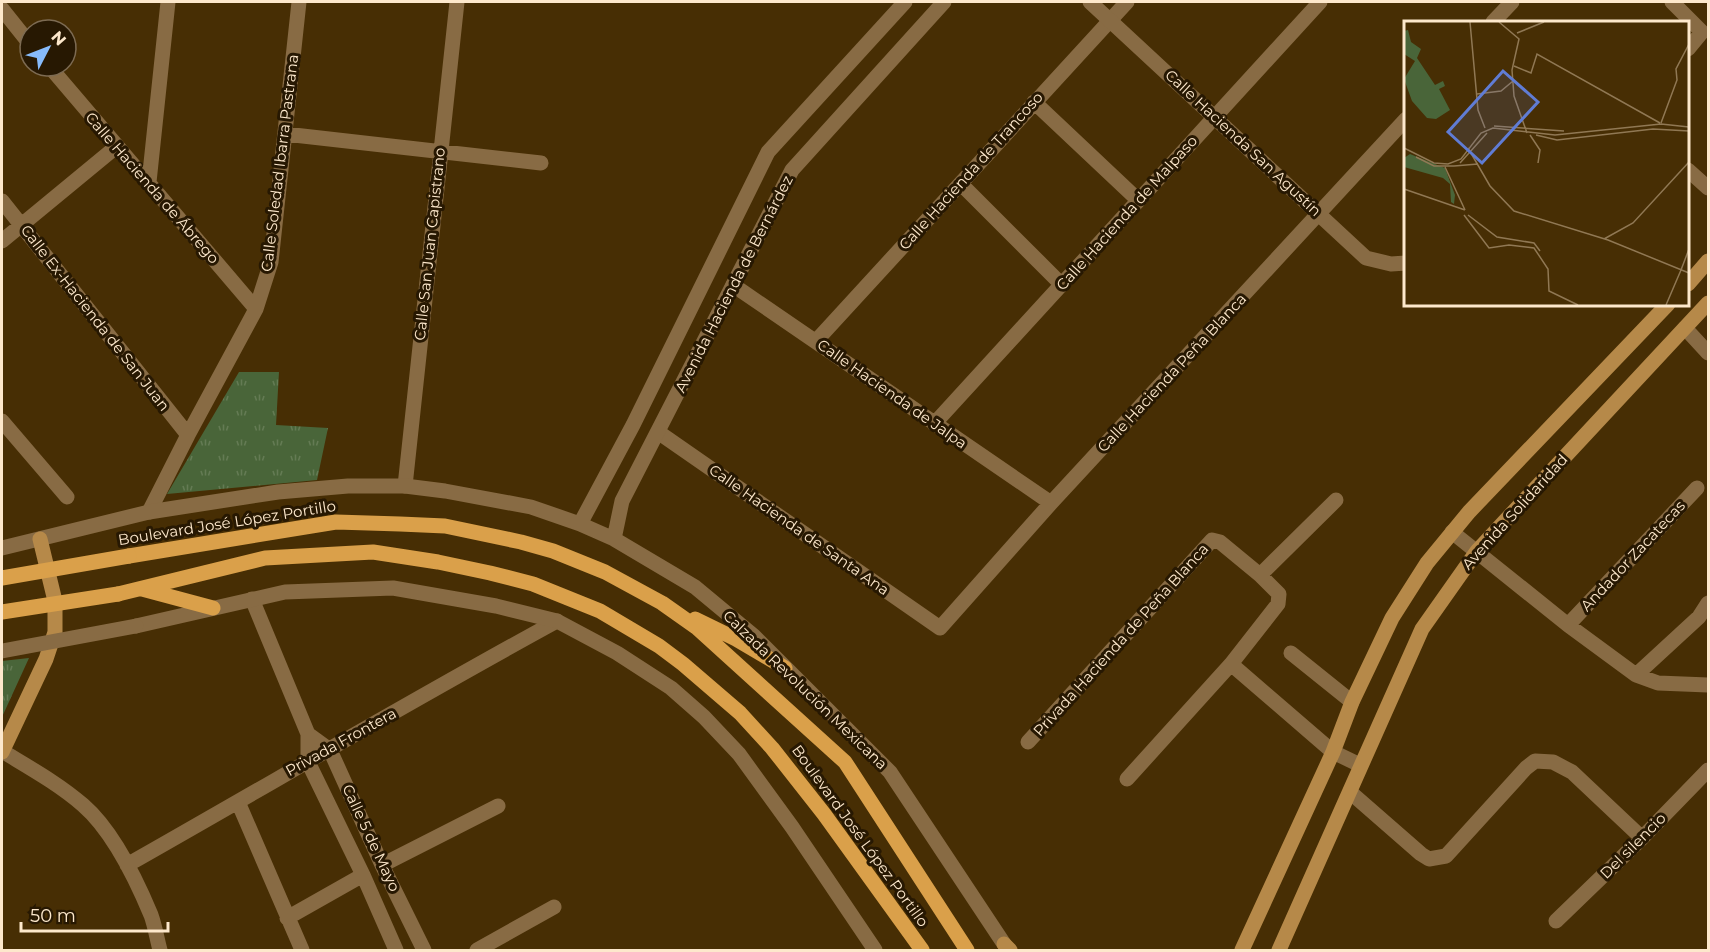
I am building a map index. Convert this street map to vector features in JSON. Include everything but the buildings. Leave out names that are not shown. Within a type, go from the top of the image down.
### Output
[{"type":"main road","points":[[1689,283],[1708,261]]},
{"type":"main road","name":"Avenida Solidaridad","points":[[1279,951],[1422,629],[1477,551],[1708,303]]},
{"type":"main road","name":"Avenida Solidaridad","points":[[1242,951],[1333,752],[1352,702],[1392,618],[1427,563],[1478,503],[1666,306]]},
{"type":"main road","name":"Boulevard José López Portillo","points":[[2,578],[336,522],[445,526],[553,551],[605,572],[662,603],[719,646],[845,762],[967,951]]},
{"type":"main road","points":[[2,752],[46,659],[56,632],[55,601],[40,539]]},
{"type":"main road","name":"Boulevard José López Portillo","points":[[2,612],[118,594],[265,558],[373,552],[438,562],[533,584],[600,611],[659,646],[740,713],[772,748],[818,806],[922,951]]},
{"type":"main road","points":[[139,588],[213,608]]},
{"type":"main road","points":[[662,603],[736,639],[785,668]]},
{"type":"street","points":[[149,182],[168,2]]},
{"type":"street","name":"Calle Soledad Ibarra Pastrana","points":[[149,512],[256,309],[271,262],[299,2]]},
{"type":"street","name":"Calle San Juan Capistrano","points":[[405,486],[457,2]]},
{"type":"street","name":"Avenida Hacienda de Bernárdez","points":[[580,524],[633,425],[768,152],[905,2]]},
{"type":"street","name":"Avenida Hacienda de Bernárdez","points":[[614,539],[622,501],[792,170],[944,2]]},
{"type":"street","name":"Calle Hacienda San Agustín","points":[[1090,2],[1366,258],[1391,264],[1404,263]]},
{"type":"street","name":"Calle Hacienda de Trancoso","points":[[816,341],[1127,2]]},
{"type":"street","name":"Calle Hacienda de Malpaso","points":[[934,424],[1320,2]]},
{"type":"street","points":[[1494,21],[1512,2]]},
{"type":"street","points":[[1672,2],[1702,32],[1689,48]]},
{"type":"street","points":[[2,9],[18,29]]},
{"type":"street","name":"Calle Hacienda de Ábrego","points":[[59,78],[256,309]]},
{"type":"street","points":[[1034,102],[1138,200]]},
{"type":"street","name":"Calle Hacienda Peña Blanca","points":[[940,628],[1051,503],[1404,121]]},
{"type":"street","points":[[285,134],[541,163]]},
{"type":"street","points":[[2,241],[116,147]]},
{"type":"street","points":[[1689,171],[1708,188]]},
{"type":"street","points":[[961,184],[1062,285]]},
{"type":"street","name":"Calle Ex-Hacienda de San Juan","points":[[2,201],[188,435]]},
{"type":"street","name":"Calle Hacienda de Jalpa","points":[[733,285],[1051,503]]},
{"type":"street","points":[[1685,328],[1708,353]]},
{"type":"street","points":[[2,421],[67,497]]},
{"type":"street","name":"Calle Hacienda de Santa Ana","points":[[658,432],[940,628]]},
{"type":"street","name":"Calzada Revolución Mexicana","points":[[2,548],[149,512],[278,492],[348,486],[405,486],[445,491],[531,507],[580,524],[614,539],[695,588],[754,636],[890,772],[1007,948]]},
{"type":"street","name":"Andador Zacatecas","points":[[1568,625],[1697,488]]},
{"type":"street","points":[[1260,575],[1336,500]]},
{"type":"street","points":[[1452,532],[1568,625],[1636,675],[1658,683],[1708,685]]},
{"type":"street","name":"Privada Hacienda de Peña Blanca","points":[[1028,742],[1212,540],[1220,542],[1279,594],[1278,604],[1231,663],[1127,779]]},
{"type":"street","points":[[2,651],[136,626],[285,592],[393,588],[496,606],[557,621],[617,653],[671,688],[704,717],[739,754],[792,827],[875,951]]},
{"type":"street","name":"Calle 5 de Mayo","points":[[252,599],[308,734],[308,762],[363,875],[396,951]]},
{"type":"street","points":[[1636,675],[1699,617],[1708,603]]},
{"type":"street","name":"Privada Frontera","points":[[127,865],[557,621]]},
{"type":"street","points":[[1291,653],[1352,702]]},
{"type":"street","points":[[1231,663],[1333,752],[1360,765]]},
{"type":"street","name":"Calle 5 de Mayo","points":[[308,734],[330,750],[424,951]]},
{"type":"street","points":[[2,752],[63,789],[85,806],[106,830],[127,865],[152,916],[160,951]]},
{"type":"street","points":[[1350,792],[1429,859],[1446,856],[1534,761],[1553,762],[1572,772],[1642,838]]},
{"type":"street","name":"Del silencio","points":[[1556,921],[1708,770]]},
{"type":"street","points":[[238,802],[302,951]]},
{"type":"street","points":[[382,865],[498,806]]},
{"type":"street","points":[[287,918],[363,875]]},
{"type":"street","points":[[477,951],[554,907]]},
{"type":"green space","points":[[239,372],[279,372],[276,425],[328,428],[317,480],[167,494]]},
{"type":"green space","points":[[29,658],[2,717],[2,661]]}]
